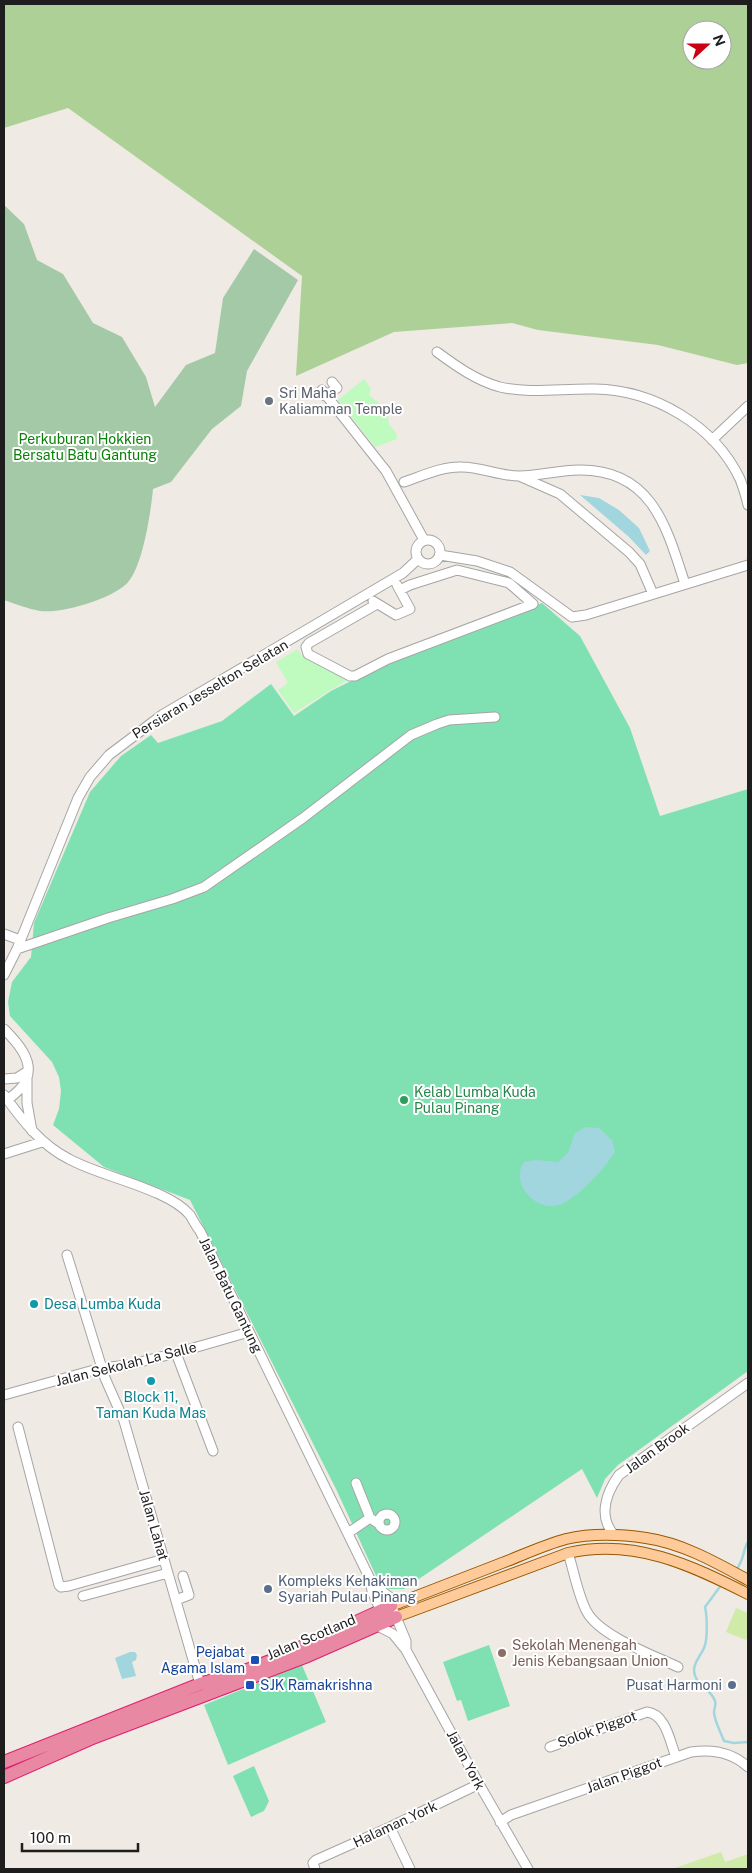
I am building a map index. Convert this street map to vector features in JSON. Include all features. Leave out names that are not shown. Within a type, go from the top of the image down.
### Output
[{"type":"highway","name":"Jalan Scotland","points":[[4,1762],[200,1684],[250,1669],[388,1614]]},
{"type":"highway","name":"Jalan Scotland","points":[[4,1777],[90,1739],[326,1649],[388,1614]]},
{"type":"main road","name":"Jalan Scotland","points":[[388,1614],[566,1539],[586,1536],[614,1535],[647,1538],[678,1547],[744,1578]]},
{"type":"main road","name":"Jalan Scotland","points":[[388,1614],[568,1553],[595,1549],[638,1551],[673,1560],[720,1579],[748,1594]]},
{"type":"street","points":[[437,352],[477,378],[498,386],[526,390],[597,389],[648,398],[694,424],[712,440],[744,478],[748,505]]},
{"type":"street","points":[[332,382],[337,388],[323,393],[386,470],[424,540]]},
{"type":"street","points":[[712,440],[748,406]]},
{"type":"street","points":[[404,482],[454,467],[463,467],[519,476],[560,494],[629,552],[643,568],[653,594]]},
{"type":"street","points":[[519,476],[581,470],[612,475],[627,482],[651,501],[660,515],[685,584]]},
{"type":"street","points":[[424,540],[436,543],[440,551],[440,555],[435,562],[428,565],[420,562],[416,556],[416,548],[424,540]]},
{"type":"street","points":[[440,555],[477,562],[510,572],[572,617],[586,615],[748,565]]},
{"type":"street","name":"Persiaran Jesselton Selatan","points":[[4,975],[78,798],[90,777],[109,754],[162,715],[394,579],[418,559]]},
{"type":"street","points":[[378,604],[309,643],[306,647],[308,654],[350,676],[355,676],[388,659],[533,604],[509,583],[457,570],[400,590]]},
{"type":"street","points":[[364,596],[396,615],[410,609],[394,579]]},
{"type":"street","points":[[4,934],[18,945],[172,899],[204,887],[303,818],[411,735],[449,720],[496,717]]},
{"type":"street","points":[[4,1029],[22,1049],[28,1074],[27,1103],[32,1131]]},
{"type":"street","points":[[4,1079],[17,1078],[28,1074]]},
{"type":"street","points":[[6,1098],[22,1086],[28,1074]]},
{"type":"street","name":"Jalan Batu Gantung","points":[[6,1098],[42,1142],[70,1160],[172,1200],[189,1214],[200,1231],[370,1579],[372,1591],[388,1614]]},
{"type":"street","points":[[4,1154],[42,1142]]},
{"type":"street","name":"Jalan Lahat","points":[[67,1255],[101,1368],[124,1421],[200,1684]]},
{"type":"street","name":"Jalan Sekolah La Salle","points":[[4,1395],[101,1368],[128,1365],[249,1332]]},
{"type":"street","points":[[176,1352],[213,1451]]},
{"type":"street","name":"Jalan Brook","points":[[614,1535],[608,1529],[606,1522],[605,1502],[611,1487],[619,1475],[748,1383]]},
{"type":"street","points":[[18,1427],[61,1587],[164,1559]]},
{"type":"street","points":[[356,1483],[370,1518],[379,1524]]},
{"type":"street","points":[[348,1534],[370,1518]]},
{"type":"street","points":[[568,1553],[586,1611],[595,1622],[613,1636],[678,1666]]},
{"type":"street","points":[[83,1596],[168,1573]]},
{"type":"street","points":[[176,1600],[189,1595],[183,1576]]},
{"type":"street","name":"Jalan Batu Gantung","points":[[370,1579],[384,1593],[388,1614]]},
{"type":"street","name":"Jalan York","points":[[388,1614],[406,1641],[406,1650]]},
{"type":"street","name":"Jalan York","points":[[388,1614],[393,1634],[406,1650],[500,1822],[528,1869]]},
{"type":"street","name":"Solok Piggot","points":[[550,1747],[647,1712],[655,1714],[661,1720],[676,1757]]},
{"type":"street","name":"Jalan Piggot","points":[[500,1822],[511,1815],[676,1757],[704,1750],[736,1758],[748,1767]]},
{"type":"street","name":"Halaman York","points":[[314,1867],[316,1860],[479,1784]]},
{"type":"street","points":[[390,1827],[410,1869]]},
{"type":"green space","points":[[4,4],[748,4],[748,363],[737,365],[658,345],[538,330],[512,323],[394,332],[296,376],[302,276],[68,108],[4,128]]},
{"type":"green space","name":"Perkuburan Hokkien Bersatu Batu Gantung","points":[[4,205],[24,224],[37,260],[63,274],[93,323],[122,337],[146,377],[155,407],[186,365],[215,353],[223,298],[254,249],[298,280],[247,371],[241,406],[212,429],[171,482],[153,489],[142,550],[134,573],[129,581],[101,599],[61,610],[40,611],[4,600]]},
{"type":"green space","points":[[364,379],[371,389],[369,395],[387,410],[389,424],[396,433],[397,439],[375,447],[338,400]]},
{"type":"green space","name":"Kelab Lumba Kuda Pulau Pinang","points":[[542,603],[580,636],[630,728],[660,816],[748,789],[748,1371],[618,1465],[605,1479],[597,1498],[582,1469],[404,1589],[389,1589],[378,1580],[336,1489],[190,1200],[104,1167],[53,1125],[59,1109],[61,1091],[59,1077],[52,1062],[10,1016],[8,1002],[12,982],[31,957],[34,923],[90,792],[121,756],[151,735],[158,743],[222,721],[271,684],[294,716],[331,691],[391,661]]},
{"type":"green space","points":[[298,649],[301,655],[349,679],[294,713],[278,690],[288,683],[276,662]]},
{"type":"green space","points":[[736,1608],[748,1613],[748,1634],[746,1640],[726,1632]]},
{"type":"green space","points":[[489,1645],[510,1706],[468,1721],[461,1700],[457,1701],[443,1662]]},
{"type":"green space","points":[[302,1665],[326,1722],[228,1765],[204,1705]]},
{"type":"green space","points":[[254,1766],[269,1801],[264,1811],[251,1817],[233,1776]]},
{"type":"green space","points":[[721,1852],[725,1862],[748,1854],[748,1869],[672,1869]]},
{"type":"water","points":[[580,495],[599,498],[619,510],[639,528],[650,551],[646,555],[629,537]]},
{"type":"water","points":[[586,1127],[599,1128],[612,1140],[615,1152],[590,1182],[566,1201],[559,1205],[550,1206],[534,1200],[522,1187],[520,1170],[524,1162],[536,1160],[558,1162],[568,1153],[575,1133]]},
{"type":"water","points":[[135,1652],[137,1655],[136,1660],[132,1662],[136,1676],[122,1679],[115,1658]]},
{"type":"waterway","points":[[736,1570],[748,1542]]},
{"type":"waterway","points":[[722,1584],[705,1607],[707,1621],[706,1639],[694,1669],[698,1682],[714,1699],[714,1715],[724,1741],[734,1743],[748,1742]]},
{"type":"place","name":"Sri Maha Kaliamman Temple","points":[[269,401]]},
{"type":"place","name":"Kelab Lumba Kuda Pulau Pinang","points":[[404,1100]]},
{"type":"place","name":"Desa Lumba Kuda","points":[[34,1304]]},
{"type":"place","name":"Block 11, Taman Kuda Mas","points":[[151,1381]]},
{"type":"place","name":"Kompleks Kehakiman Syariah Pulau Pinang","points":[[268,1589]]},
{"type":"place","name":"Sekolah Menengah Jenis Kebangsaan Union","points":[[502,1653]]},
{"type":"place","name":"Pejabat Agama Islam","points":[[255,1660]]},
{"type":"place","name":"SJK Ramakrishna","points":[[250,1685]]},
{"type":"place","name":"Pusat Harmoni","points":[[732,1685]]}]
